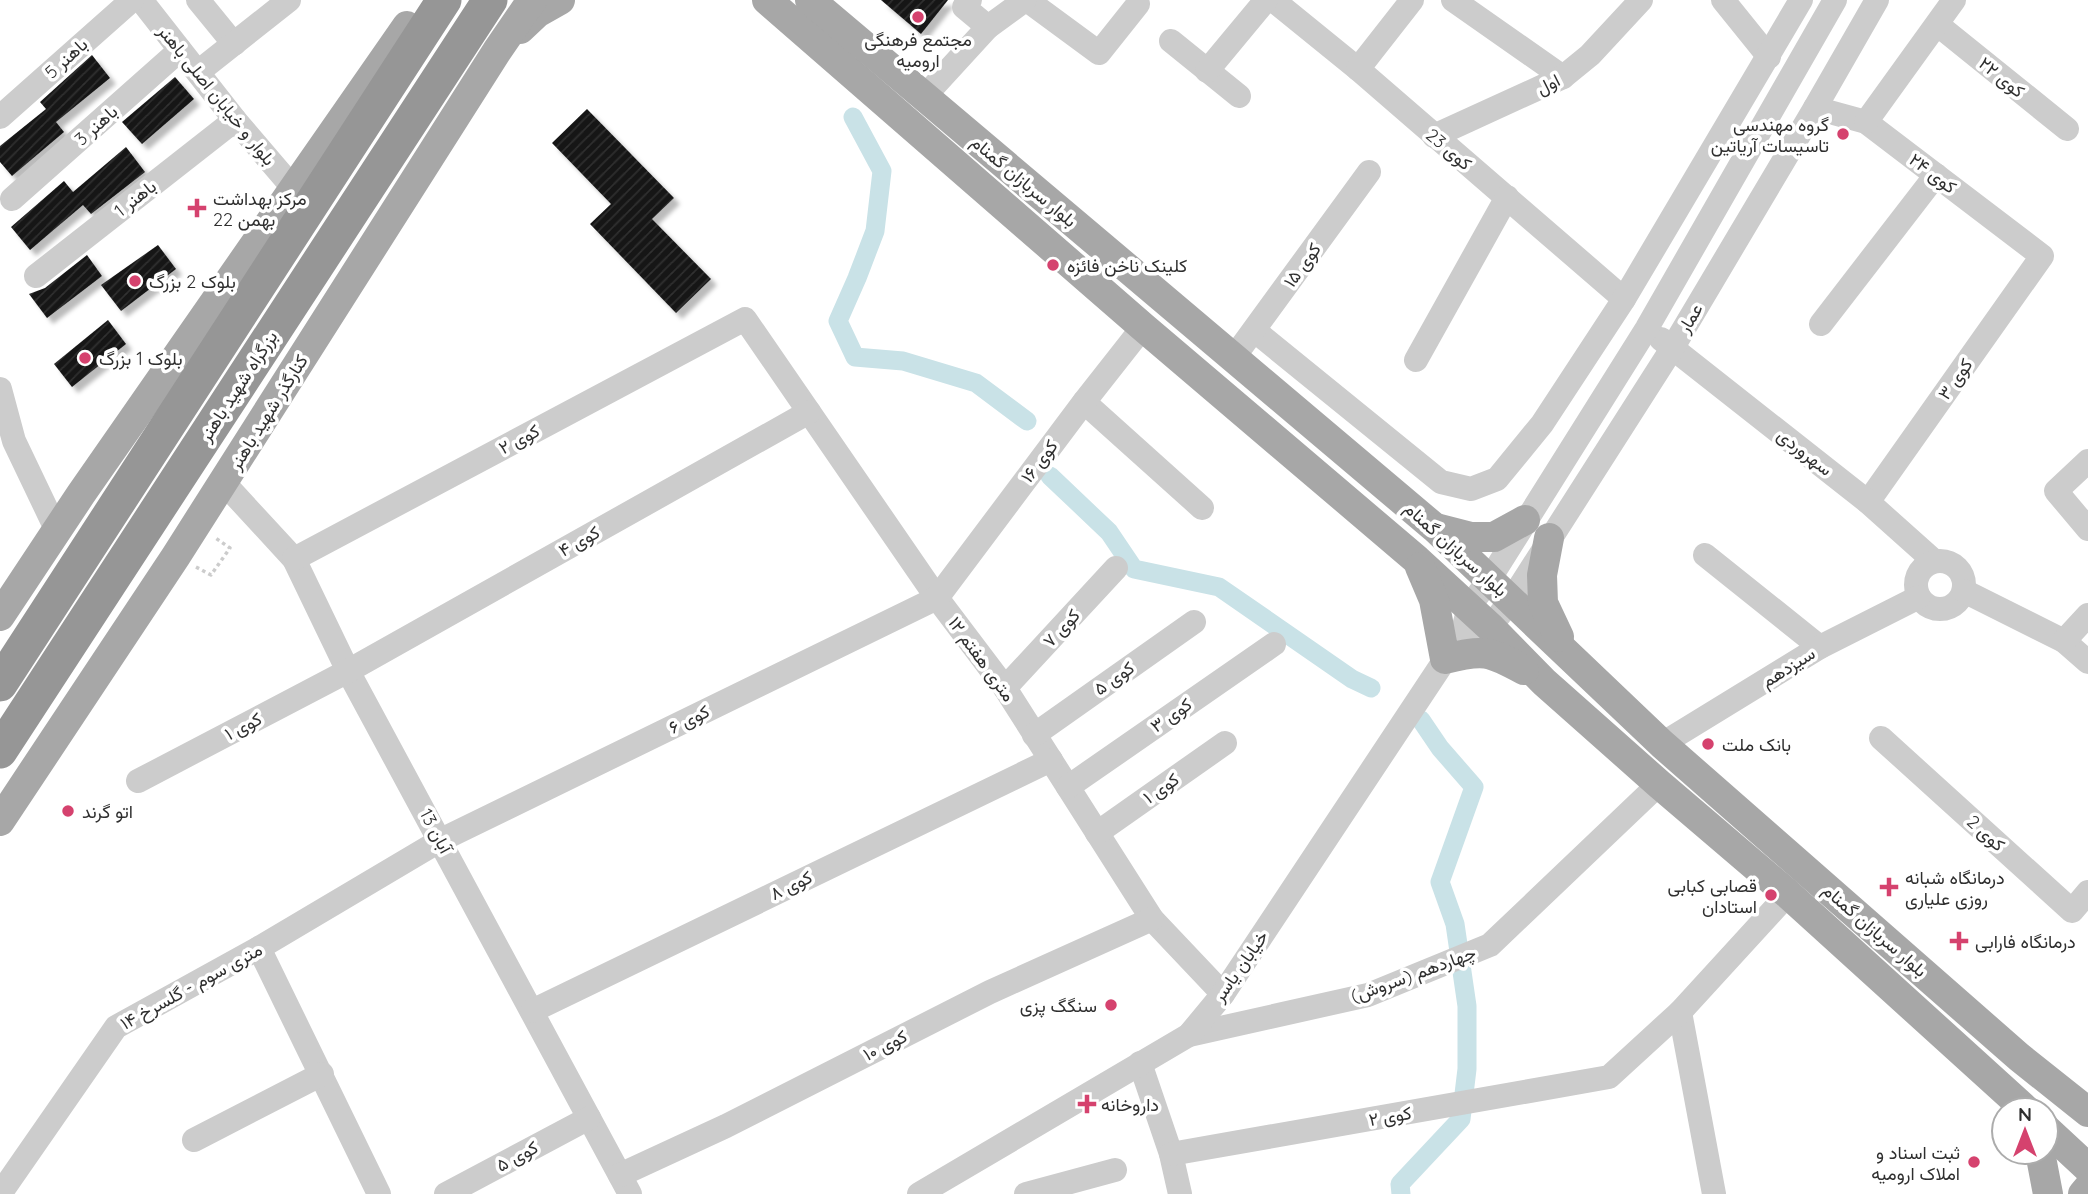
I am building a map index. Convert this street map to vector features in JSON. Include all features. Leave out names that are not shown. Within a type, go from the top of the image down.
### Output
[{"type":"highway","name":"بزرگراه شهید باهنر","points":[[0,684],[444,0]]},
{"type":"highway","name":"بزرگراه شهید باهنر","points":[[0,751],[489,7]]},
{"type":"highway","points":[[0,765],[19,722]]},
{"type":"main road","points":[[0,616],[426,0]]},
{"type":"main road","name":"کنارگذر شهید باهنر","points":[[0,821],[223,482],[496,51],[532,0]]},
{"type":"main road","points":[[496,51],[537,13],[560,0]]},
{"type":"main road","name":"بلوار سربازان گمنام","points":[[768,0],[1143,327],[1417,560],[1474,622],[1788,894],[2011,1096]]},
{"type":"main road","name":"بلوار سربازان گمنام","points":[[810,0],[1434,528],[1512,599],[1662,744],[2019,1057],[2088,1112]]},
{"type":"main road","points":[[489,7],[508,13],[496,51]]},
{"type":"main road","points":[[1434,528],[1471,537],[1494,537],[1525,520]]},
{"type":"main road","points":[[1549,538],[1542,575],[1543,603],[1568,656]]},
{"type":"main road","points":[[1417,560],[1432,593],[1445,659],[1474,652],[1494,653],[1544,681]]},
{"type":"main road","points":[[1996,1082],[2014,1075],[2019,1057]]},
{"type":"main road","points":[[2058,1088],[2088,1087]]},
{"type":"main road","points":[[2060,1142],[2088,1168]]},
{"type":"main road","points":[[2043,1166],[2048,1194]]},
{"type":"main road","points":[[2083,1194],[2088,1188]]},
{"type":"street","name":"باهنر 5","points":[[0,117],[132,0]]},
{"type":"street","name":"بلوار و خیابان اصلی باهنر","points":[[141,0],[235,120],[295,190]]},
{"type":"street","points":[[198,0],[233,44]]},
{"type":"street","points":[[198,72],[289,0]]},
{"type":"street","points":[[970,0],[964,7],[988,27]]},
{"type":"street","points":[[923,98],[988,27],[1026,0],[1099,53],[1138,4]]},
{"type":"street","points":[[1207,71],[1266,0]]},
{"type":"street","name":"کوی 23","points":[[1273,0],[1358,69],[1625,299]]},
{"type":"street","points":[[1358,69],[1412,0]]},
{"type":"street","points":[[1452,0],[1563,77]]},
{"type":"street","name":"اول","points":[[1434,136],[1563,77],[1590,55],[1640,0]]},
{"type":"street","points":[[1723,0],[1769,57]]},
{"type":"street","points":[[1255,331],[1441,482],[1471,489],[1497,479],[1542,424],[1625,299],[1801,0]]},
{"type":"street","name":"عمار","points":[[1474,622],[1489,580],[1647,328],[1835,0]]},
{"type":"street","name":"عمار","points":[[1474,622],[1512,599],[1673,347],[1877,0]]},
{"type":"street","points":[[1866,122],[1954,0]]},
{"type":"street","name":"کوی ۲۲","points":[[1938,25],[2067,129]]},
{"type":"street","points":[[1171,41],[1238,96]]},
{"type":"street","name":"باهنر 3","points":[[12,199],[180,50]]},
{"type":"street","name":"کوی ۲۴","points":[[1815,108],[1866,122],[2042,256]]},
{"type":"street","name":"باهنر 1","points":[[36,276],[235,120]]},
{"type":"street","name":"کوی ۱۵","points":[[1234,357],[1369,172]]},
{"type":"street","points":[[1821,324],[1936,176]]},
{"type":"street","points":[[1416,360],[1507,197]]},
{"type":"street","name":"کوی ۳","points":[[1868,502],[2042,256]]},
{"type":"street","name":"۱۲ متری هفتم","points":[[745,319],[937,598],[1005,688],[1152,919],[1223,994]]},
{"type":"street","name":"کوی ۲","points":[[294,559],[745,319]]},
{"type":"street","name":"کوی ۱۶","points":[[937,598],[1143,327]]},
{"type":"street","name":"سهروردی","points":[[1647,328],[1868,502],[1934,561]]},
{"type":"street","points":[[0,389],[7,446],[57,531]]},
{"type":"street","points":[[1084,402],[1202,508]]},
{"type":"street","name":"کوی ۴","points":[[348,671],[809,412]]},
{"type":"street","points":[[1542,424],[1573,444]]},
{"type":"street","points":[[2088,461],[2056,491],[2088,529]]},
{"type":"street","name":"13 آبان","points":[[223,482],[294,559],[348,671],[625,1185]]},
{"type":"street","points":[[1705,555],[1819,648]]},
{"type":"street","points":[[1934,561],[1943,561],[1957,568],[1964,582],[1964,591],[1955,604],[1940,609],[1931,608],[1919,597],[1916,590],[1917,575],[1934,561]]},
{"type":"street","name":"کوی ۷","points":[[1005,688],[1116,568]]},
{"type":"street","points":[[1964,591],[2064,641],[2088,662]]},
{"type":"street","name":"سیزدهم","points":[[1662,744],[1819,648],[1919,597]]},
{"type":"street","name":"کوی ۶","points":[[441,841],[937,598]]},
{"type":"street","points":[[2064,641],[2088,615]]},
{"type":"street","name":"کوی ۵","points":[[1034,735],[1195,622]]},
{"type":"street","name":"خیابان یاسر","points":[[919,1194],[1189,1035],[1223,994],[1445,659],[1474,622]]},
{"type":"street","name":"کوی ۳","points":[[1068,787],[1274,644]]},
{"type":"street","name":"کوی ۱","points":[[138,781],[348,671]]},
{"type":"street","name":"کوی 2","points":[[1881,738],[2072,911],[2088,892]]},
{"type":"street","name":"کوی ۱","points":[[1097,833],[1225,743]]},
{"type":"street","name":"کوی ۸","points":[[532,1011],[1051,760]]},
{"type":"street","name":"چهاردهم (سروش)","points":[[1189,1035],[1368,995],[1490,945],[1659,784]]},
{"type":"street","name":"۱۴ متری سوم - گلسرخ","points":[[0,1194],[116,1027],[259,948],[441,841]]},
{"type":"street","points":[[1714,1194],[1680,1012],[1788,894]]},
{"type":"street","name":"کوی ۱۰","points":[[625,1185],[726,1126],[990,992],[1152,919]]},
{"type":"street","points":[[259,948],[379,1194]]},
{"type":"street","name":"کوی ۲","points":[[1171,1154],[1609,1077],[1680,1012]]},
{"type":"street","points":[[1140,1063],[1171,1154],[1180,1194]]},
{"type":"street","points":[[194,1140],[322,1074]]},
{"type":"street","name":"کوی ۵","points":[[446,1194],[589,1118]]},
{"type":"street","points":[[1026,1194],[1115,1170]]},
{"type":"path","points":[[211,575],[230,548]]},
{"type":"building","name":"مجتمع فرهنگی ارومیه","points":[[881,0],[948,0],[921,34]]},
{"type":"building","points":[[92,55],[110,78],[56,122],[64,132],[12,176],[0,162],[0,146],[46,109],[40,102]]},
{"type":"building","points":[[175,77],[194,99],[142,144],[122,122]]},
{"type":"building","points":[[587,109],[674,198],[652,219],[711,279],[676,313],[590,224],[611,204],[552,143]]},
{"type":"building","points":[[126,147],[145,172],[91,214],[83,205],[30,250],[11,227],[64,181],[73,192]]},
{"type":"building","name":"بلوک 2 بزرگ","points":[[158,245],[176,269],[121,311],[101,285]]},
{"type":"building","points":[[87,255],[102,276],[47,318],[29,294],[45,288]]},
{"type":"building","name":"بلوک 1 بزرگ","points":[[108,320],[126,344],[72,387],[54,364]]},
{"type":"waterway","points":[[853,117],[882,171],[875,231],[838,321],[855,357],[903,361],[976,383],[1027,421]]},
{"type":"waterway","points":[[1050,476],[1109,532],[1134,569],[1219,587],[1352,679],[1371,688]]},
{"type":"waterway","points":[[1401,1194],[1400,1184],[1461,1119],[1467,1069],[1467,1006],[1455,924],[1440,882],[1474,787],[1440,748],[1421,720]]},
{"type":"place","name":"مجتمع فرهنگی ارومیه","points":[[918,17]]},
{"type":"place","name":"گروه مهندسی تاسیسات آریاتین","points":[[1843,134]]},
{"type":"place","name":"مرکز بهداشت 22 بهمن","points":[[197,208]]},
{"type":"place","name":"کلینک ناخن فائزه","points":[[1053,265]]},
{"type":"place","name":"بلوک 2 بزرگ","points":[[135,281]]},
{"type":"place","name":"بلوک 1 بزرگ","points":[[85,358]]},
{"type":"place","name":"بانک ملت","points":[[1708,744]]},
{"type":"place","name":"اتو گرند","points":[[68,811]]},
{"type":"place","name":"درمانگاه شبانه روزی علیاری","points":[[1889,887]]},
{"type":"place","name":"قصابی کبابی استادان","points":[[1771,895]]},
{"type":"place","name":"درمانگاه فارابی","points":[[1959,941]]},
{"type":"place","name":"سنگگ پزی","points":[[1111,1005]]},
{"type":"place","name":"داروخانه","points":[[1087,1104]]},
{"type":"place","name":"ثبت اسناد و املاک ارومیه","points":[[1974,1162]]}]
